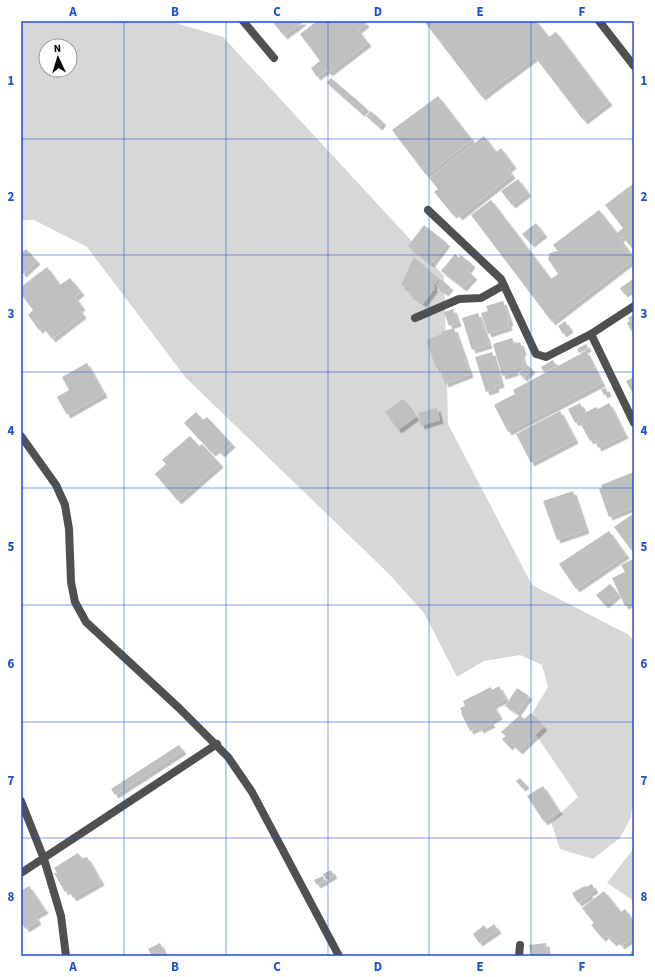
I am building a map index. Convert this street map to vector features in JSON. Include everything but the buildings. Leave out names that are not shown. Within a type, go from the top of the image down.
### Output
[{"type":"street","points":[[243,21],[274,58]]},
{"type":"street","points":[[599,21],[634,66]]},
{"type":"street","points":[[428,210],[501,279],[536,354],[546,357],[591,334],[634,306]]},
{"type":"street","points":[[415,318],[459,298],[481,298],[504,285]]},
{"type":"street","points":[[591,334],[634,423]]},
{"type":"street","points":[[21,436],[56,485],[64,505],[69,530],[72,582],[75,602],[86,622],[180,708],[217,744],[228,757],[252,792],[339,956]]},
{"type":"street","points":[[21,873],[217,744]]},
{"type":"street","points":[[21,801],[44,859],[61,916],[66,956]]},
{"type":"street","points":[[519,956],[520,945]]},
{"type":"shaded area","points":[[21,21],[169,21],[223,37],[444,276],[448,424],[532,585],[629,635],[634,642],[634,793],[631,817],[620,838],[593,859],[560,849],[551,822],[578,797],[530,726],[533,712],[548,687],[542,665],[520,655],[484,661],[457,677],[424,613],[389,574],[186,378],[87,247],[34,220],[21,220]]},
{"type":"shaded area","points":[[634,848],[634,901],[607,883]]}]
